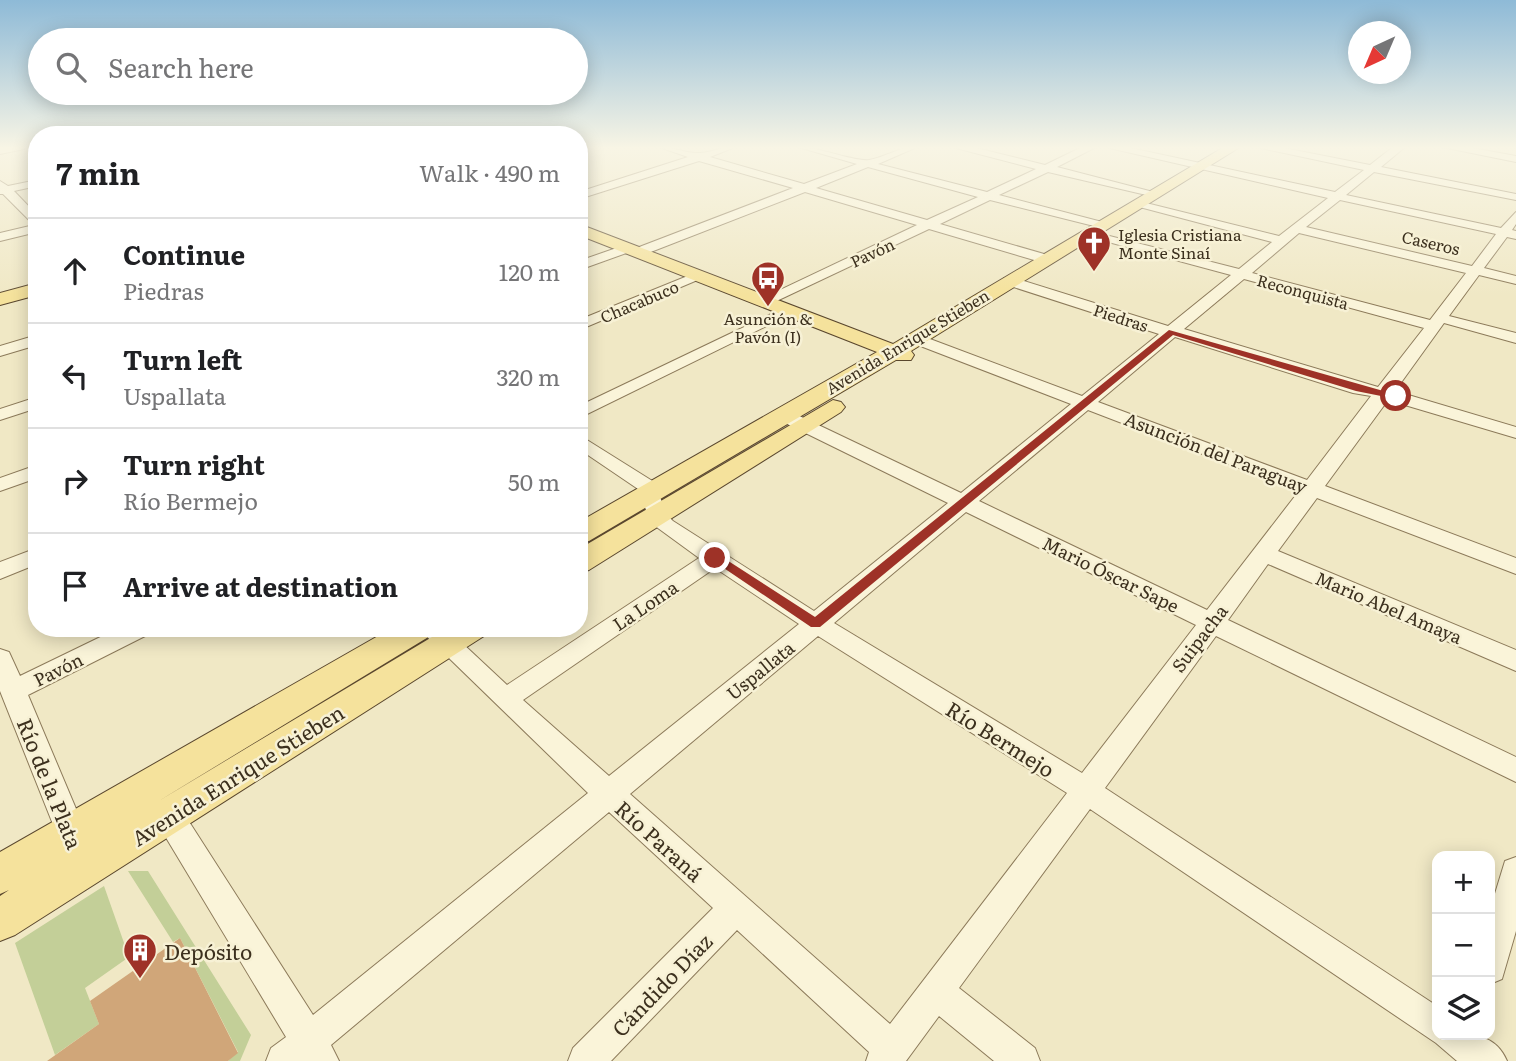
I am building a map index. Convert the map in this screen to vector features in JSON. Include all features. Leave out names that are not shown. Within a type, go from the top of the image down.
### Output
[{"type":"main road","name":"Avenida Enrique Stieben","points":[[588,556],[654,503],[907,349],[1009,281],[1152,197]]},
{"type":"main road","name":"Asunción del Paraguay","points":[[588,232],[766,302],[907,349]]},
{"type":"main road","points":[[0,299],[28,291]]},
{"type":"main road","name":"Avenida Enrique Stieben","points":[[588,530],[654,503]]},
{"type":"main road","name":"Avenida Enrique Stieben","points":[[0,874],[71,832],[433,637]]},
{"type":"main road","name":"Avenida Enrique Stieben","points":[[0,920],[169,816],[435,637]]},
{"type":"street","points":[[11,197],[28,213]]},
{"type":"street","points":[[588,263],[633,250],[781,197]]},
{"type":"street","points":[[833,197],[1046,260]]},
{"type":"street","name":"Pavón","points":[[766,302],[988,197]]},
{"type":"street","name":"Reconquista","points":[[991,197],[1242,274],[1438,322],[1516,338]]},
{"type":"street","points":[[1338,197],[1512,228]]},
{"type":"street","name":"Uspallata","points":[[305,1054],[609,794],[1338,197]]},
{"type":"street","points":[[1138,205],[1283,240]]},
{"type":"street","name":"Suipacha","points":[[888,1055],[1263,553],[1476,271],[1512,228]]},
{"type":"street","name":"Caseros","points":[[1297,229],[1516,280]]},
{"type":"street","points":[[0,237],[28,230]]},
{"type":"street","name":"Chacabuco","points":[[588,322],[700,275]]},
{"type":"street","name":"Piedras","points":[[1009,281],[1516,433]]},
{"type":"street","points":[[588,409],[788,310]]},
{"type":"street","points":[[0,351],[28,343]]},
{"type":"street","name":"Asunción del Paraguay","points":[[907,349],[1085,403],[1516,566]]},
{"type":"street","points":[[0,415],[28,405]]},
{"type":"street","name":"Mario Óscar Sape","points":[[793,420],[1516,770]]},
{"type":"street","name":"Río Bermejo","points":[[588,448],[654,503],[663,524],[816,624],[1086,791],[1432,1023]]},
{"type":"street","points":[[0,485],[28,474]]},
{"type":"street","name":"Mario Abel Amaya","points":[[1263,553],[1516,661]]},
{"type":"street","name":"La Loma","points":[[505,699],[715,558]]},
{"type":"street","points":[[0,571],[28,559]]},
{"type":"street","name":"Pavón","points":[[13,691],[123,637]]},
{"type":"street","name":"Río Paraná","points":[[447,637],[505,699],[736,908],[888,1055]]},
{"type":"street","name":"Río de la Plata","points":[[0,659],[85,867]]},
{"type":"street","points":[[169,816],[305,1054]]},
{"type":"street","points":[[1495,949],[1516,872]]},
{"type":"street","name":"Cándido Díaz","points":[[586,1061],[736,908]]},
{"type":"street","points":[[936,990],[1021,1061]]},
{"type":"green space","points":[[128,871],[148,871],[251,1035],[240,1061],[228,1061],[238,1052],[180,938],[173,942]]},
{"type":"green space","points":[[104,886],[129,957],[85,988],[99,1024],[55,1055],[15,943]]},
{"type":"building","points":[[180,938],[238,1053],[228,1061],[47,1061],[99,1024],[90,1001]]},
{"type":"place","name":"Iglesia Cristiana Monte Sinaí","points":[[1094,273]]},
{"type":"place","name":"Asunción & Pavón (I)","points":[[768,308]]},
{"type":"place","name":"Depósito","points":[[140,980]]},
{"type":"route","points":[[715,558],[816,624],[1172,331],[1359,389],[1396,396]]}]
